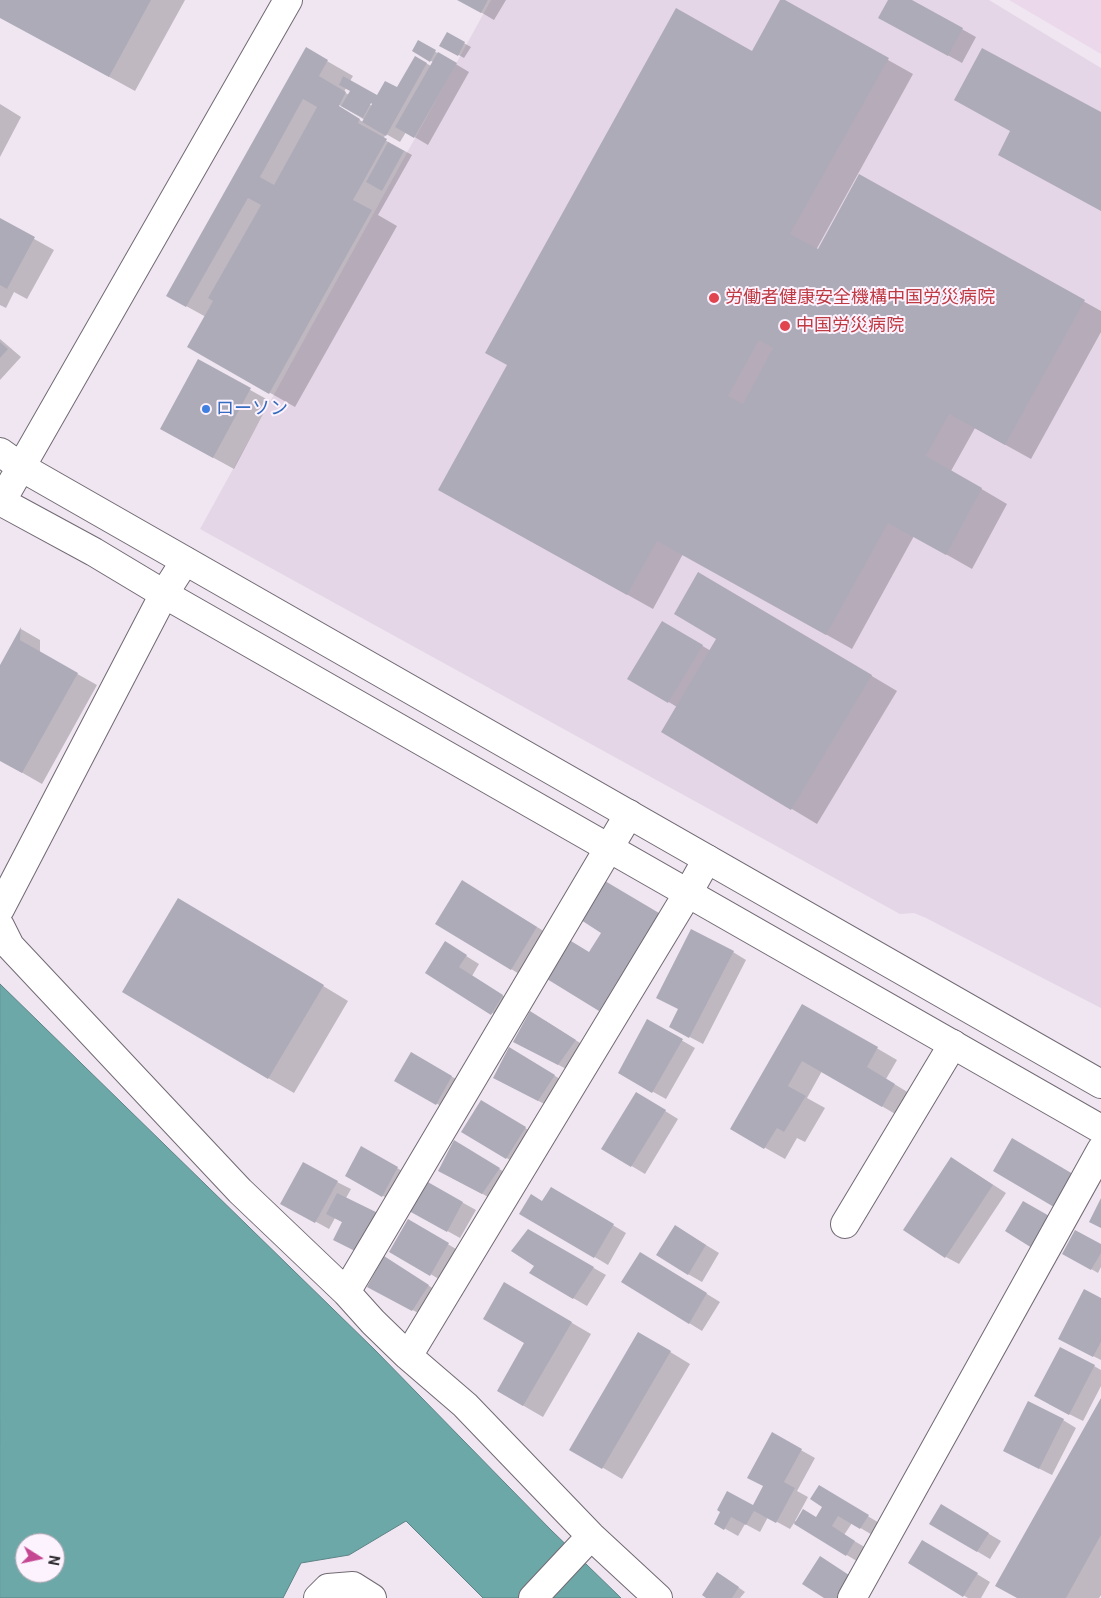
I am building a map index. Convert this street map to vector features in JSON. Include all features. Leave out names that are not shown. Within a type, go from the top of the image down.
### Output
[{"type":"street","points":[[288,0],[11,460],[0,502],[94,552],[164,594],[1101,1129]]},
{"type":"street","points":[[11,460],[1101,1084]]},
{"type":"street","points":[[0,909],[164,594],[185,561]]},
{"type":"street","points":[[346,1292],[629,814]]},
{"type":"street","points":[[408,1356],[707,859]]},
{"type":"street","points":[[0,926],[10,946],[240,1191],[346,1292],[408,1356],[465,1405],[591,1536],[658,1598]]},
{"type":"street","points":[[836,977],[855,944]]},
{"type":"street","points":[[845,1224],[953,1044]]},
{"type":"street","points":[[852,1598],[1101,1150]]},
{"type":"street","points":[[533,1598],[591,1536]]},
{"type":"street","points":[[318,1598],[328,1588],[353,1586],[372,1598]]},
{"type":"shaded area","name":"労働者健康安全機構中国労災病院","points":[[491,0],[989,0],[1101,68],[1101,1008],[926,918],[914,913],[900,914],[200,529]]},
{"type":"shaded area","points":[[1009,0],[1101,0],[1101,54]]},
{"type":"water","points":[[0,984],[375,1350],[551,1530],[621,1598],[483,1598],[406,1521],[349,1555],[301,1563],[283,1598],[0,1598]]},
{"type":"building","points":[[0,0],[151,0],[109,77],[0,18]]},
{"type":"building","points":[[457,0],[488,0],[481,13]]},
{"type":"building","name":"中国労災病院","points":[[780,0],[785,0],[889,58],[790,234],[818,249],[859,174],[1085,300],[1005,445],[949,414],[926,456],[982,488],[946,555],[888,523],[826,635],[657,541],[627,595],[438,490],[507,365],[485,353],[676,8],[752,51]],"holes":[[[759,340],[773,348],[743,404],[728,396]]]},
{"type":"building","points":[[888,0],[912,0],[963,28],[948,56],[878,18]]},
{"type":"building","points":[[447,32],[465,42],[458,56],[439,46]]},
{"type":"building","points":[[418,40],[436,50],[430,62],[412,51]]},
{"type":"building","points":[[306,47],[328,60],[319,76],[346,92],[339,106],[360,119],[358,123],[387,139],[353,200],[372,210],[269,394],[187,347],[213,301],[208,298],[261,205],[248,198],[186,307],[166,296]],"holes":[[[303,99],[317,107],[274,185],[260,177]]]},
{"type":"building","points":[[982,48],[1101,112],[1101,211],[998,155],[1010,131],[954,100]]},
{"type":"building","points":[[438,52],[457,63],[414,138],[395,127]]},
{"type":"building","points":[[415,56],[427,63],[386,136],[362,122],[371,103],[363,118],[341,106],[350,91],[339,85],[343,76],[377,95],[385,81],[397,87]]},
{"type":"building","points":[[388,142],[404,151],[382,191],[366,182]]},
{"type":"building","points":[[0,218],[35,237],[7,289],[0,285]]},
{"type":"building","points":[[0,342],[8,349],[0,358]]},
{"type":"building","name":"ローソン","points":[[198,359],[251,388],[213,458],[160,429]]},
{"type":"building","points":[[698,572],[872,675],[791,810],[661,732],[716,639],[674,614]]},
{"type":"building","points":[[662,621],[703,645],[668,703],[627,679]]},
{"type":"building","points":[[21,627],[20,640],[78,673],[22,773],[0,761],[0,665]]},
{"type":"building","points":[[462,880],[537,927],[511,970],[435,924]]},
{"type":"building","points":[[605,881],[659,913],[599,1011],[547,979],[571,941],[589,952],[601,933],[581,920]]},
{"type":"building","points":[[178,898],[324,985],[268,1079],[122,992]]},
{"type":"building","points":[[691,929],[734,951],[689,1038],[669,1027],[678,1009],[656,998]]},
{"type":"building","points":[[445,941],[467,955],[459,967],[503,995],[491,1015],[425,973]]},
{"type":"building","points":[[802,1004],[878,1047],[867,1067],[895,1084],[882,1107],[802,1061],[788,1086],[806,1096],[784,1132],[777,1128],[764,1149],[730,1129]]},
{"type":"building","points":[[530,1011],[576,1040],[558,1065],[513,1042]]},
{"type":"building","points":[[647,1019],[683,1039],[652,1093],[618,1073]]},
{"type":"building","points":[[509,1047],[555,1075],[538,1101],[493,1078]]},
{"type":"building","points":[[411,1052],[452,1076],[436,1105],[394,1081]]},
{"type":"building","points":[[636,1092],[666,1110],[631,1167],[601,1149]]},
{"type":"building","points":[[481,1100],[526,1127],[506,1159],[461,1132]]},
{"type":"building","points":[[1012,1138],[1078,1177],[1059,1210],[993,1171]]},
{"type":"building","points":[[454,1140],[500,1168],[482,1194],[438,1171]]},
{"type":"building","points":[[361,1146],[398,1167],[382,1197],[345,1176]]},
{"type":"building","points":[[951,1157],[993,1185],[945,1258],[903,1230]]},
{"type":"building","points":[[303,1162],[338,1181],[315,1223],[280,1204]]},
{"type":"building","points":[[426,1181],[463,1202],[447,1232],[409,1211]]},
{"type":"building","points":[[551,1187],[614,1224],[594,1258],[519,1214],[531,1194],[542,1201]]},
{"type":"building","points":[[337,1193],[382,1215],[363,1255],[333,1240],[342,1222],[326,1214]]},
{"type":"building","points":[[1101,1198],[1101,1228],[1089,1222]]},
{"type":"building","points":[[1023,1201],[1051,1217],[1032,1248],[1005,1231]]},
{"type":"building","points":[[408,1219],[449,1243],[430,1276],[389,1252]]},
{"type":"building","points":[[675,1225],[706,1245],[688,1275],[656,1255]]},
{"type":"building","points":[[528,1229],[594,1267],[573,1299],[529,1273],[534,1266],[511,1251]]},
{"type":"building","points":[[1075,1230],[1101,1244],[1101,1253],[1091,1270],[1062,1254]]},
{"type":"building","points":[[640,1252],[707,1293],[689,1324],[621,1282]]},
{"type":"building","points":[[384,1256],[429,1285],[412,1311],[367,1287]]},
{"type":"building","points":[[504,1282],[572,1322],[523,1406],[497,1391],[524,1343],[483,1319]]},
{"type":"building","points":[[1084,1289],[1101,1298],[1101,1342],[1093,1357],[1058,1339]]},
{"type":"building","points":[[638,1332],[671,1351],[602,1469],[569,1450]]},
{"type":"building","points":[[1060,1347],[1095,1365],[1069,1415],[1034,1396]]},
{"type":"building","points":[[1101,1398],[1101,1535],[1066,1598],[1017,1598],[995,1586]]},
{"type":"building","points":[[1028,1401],[1064,1419],[1039,1469],[1003,1451]]},
{"type":"building","points":[[772,1432],[802,1449],[784,1482],[795,1488],[776,1523],[754,1511],[746,1525],[731,1517],[724,1530],[714,1524],[720,1512],[717,1510],[727,1491],[753,1505],[763,1486],[747,1478]]},
{"type":"building","points":[[819,1485],[869,1515],[860,1529],[838,1516],[832,1526],[855,1541],[846,1556],[794,1524],[803,1509],[816,1517],[822,1507],[810,1499]]},
{"type":"building","points":[[941,1504],[989,1533],[977,1552],[929,1524]]},
{"type":"building","points":[[922,1540],[978,1573],[963,1597],[908,1563]]},
{"type":"building","points":[[820,1556],[855,1579],[843,1598],[824,1598],[802,1584]]},
{"type":"building","points":[[717,1572],[739,1587],[732,1598],[706,1598],[702,1595]]},
{"type":"place","name":"労働者健康安全機構中国労災病院","points":[[714,298]]},
{"type":"place","name":"中国労災病院","points":[[785,326]]},
{"type":"place","name":"ローソン","points":[[206,409]]}]
